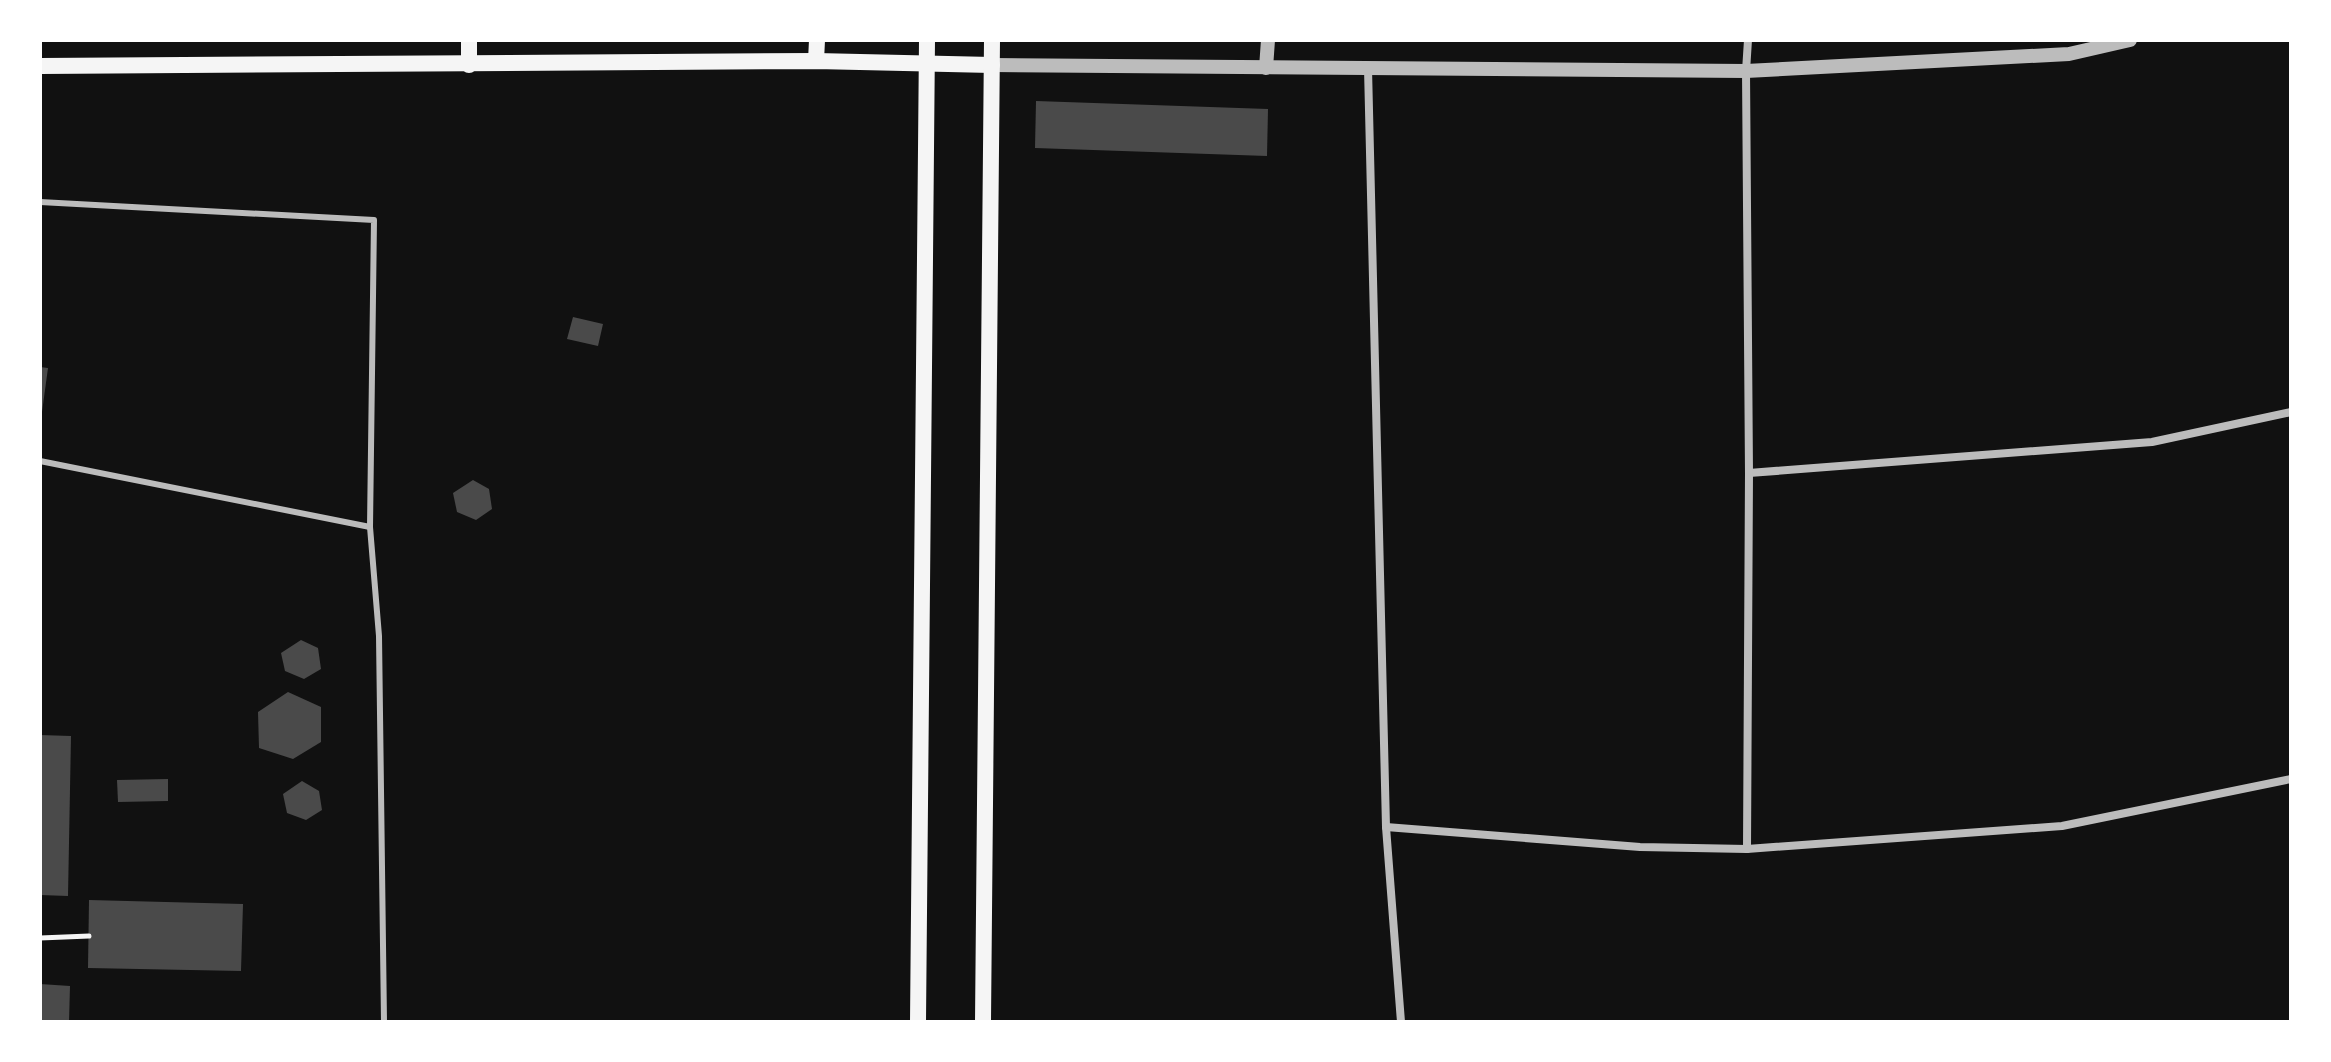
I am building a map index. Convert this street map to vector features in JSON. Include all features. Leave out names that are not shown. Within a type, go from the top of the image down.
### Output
[{"type":"main road","points":[[469,40],[469,65]]},
{"type":"main road","points":[[816,61],[817,40]]},
{"type":"main road","points":[[918,1022],[927,40]]},
{"type":"main road","points":[[983,1022],[992,40]]},
{"type":"main road","points":[[40,66],[816,61],[992,65]]},
{"type":"street","points":[[1266,68],[1268,40]]},
{"type":"street","points":[[1747,849],[1748,40]]},
{"type":"street","points":[[992,65],[1746,71],[2069,54],[2130,40]]},
{"type":"street","points":[[1368,67],[1386,827],[1401,1022]]},
{"type":"street","points":[[1749,473],[2152,442],[2291,412]]},
{"type":"street","points":[[1386,827],[1640,847],[1747,849],[2062,826],[2291,779]]},
{"type":"lane","points":[[40,202],[374,220],[370,527],[379,636],[384,1022]]},
{"type":"lane","points":[[40,461],[370,527]]},
{"type":"path","points":[[40,938],[89,936]]},
{"type":"building","points":[[1036,101],[1268,109],[1267,156],[1035,148]]},
{"type":"building","points":[[573,317],[603,324],[598,346],[567,339]]},
{"type":"building","points":[[40,367],[48,368],[42,412],[40,412]]},
{"type":"building","points":[[473,480],[489,489],[492,509],[476,520],[457,512],[453,493]]},
{"type":"building","points":[[301,640],[318,648],[321,669],[304,679],[285,671],[281,653]]},
{"type":"building","points":[[288,692],[321,707],[321,742],[293,759],[259,748],[258,712]]},
{"type":"building","points":[[40,735],[71,736],[68,896],[40,895]]},
{"type":"building","points":[[168,779],[168,801],[118,802],[117,780]]},
{"type":"building","points":[[302,781],[319,791],[322,810],[306,820],[287,813],[283,794]]},
{"type":"building","points":[[89,900],[243,904],[241,971],[88,968]]},
{"type":"building","points":[[40,984],[70,986],[69,1022],[40,1022]]}]
